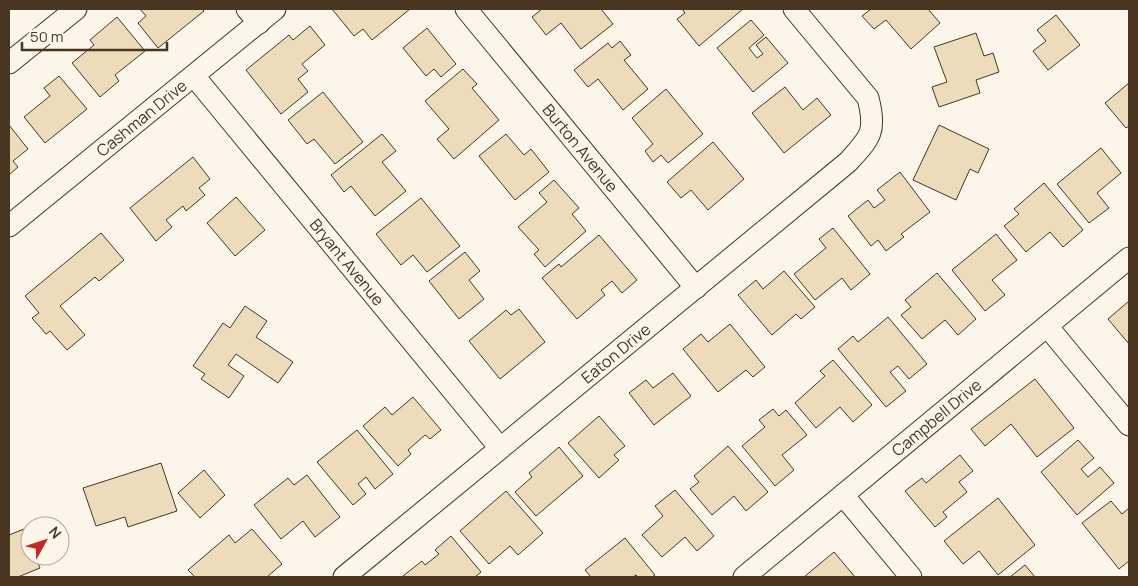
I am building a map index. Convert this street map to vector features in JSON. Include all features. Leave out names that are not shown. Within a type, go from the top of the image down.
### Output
[{"type":"street","points":[[9,63],[76,9]]},
{"type":"street","name":"Cashman Drive","points":[[9,226],[194,76],[253,16],[275,9]]},
{"type":"street","name":"Burton Avenue","points":[[466,9],[696,288]]},
{"type":"street","name":"Eaton Drive","points":[[344,577],[848,162],[869,139],[873,117],[868,98],[794,9]]},
{"type":"street","name":"Bryant Avenue","points":[[194,76],[500,448]]},
{"type":"street","name":"Campbell Drive","points":[[744,577],[1129,258]]},
{"type":"street","points":[[1047,326],[1129,425]]},
{"type":"street","points":[[843,495],[911,577]]},
{"type":"building","points":[[140,9],[202,9],[204,11],[158,48],[138,23],[146,16]]},
{"type":"building","points":[[332,9],[410,9],[372,40],[363,29],[354,36]]},
{"type":"building","points":[[542,9],[601,9],[613,24],[581,49],[561,23],[546,35],[532,17]]},
{"type":"building","points":[[682,9],[743,9],[699,46],[677,19],[685,13]]},
{"type":"building","points":[[871,9],[928,9],[940,23],[911,49],[886,20],[874,29],[862,16]]},
{"type":"building","points":[[1056,15],[1080,45],[1048,70],[1033,51],[1046,41],[1037,30]]},
{"type":"building","points":[[117,17],[145,51],[115,75],[119,81],[100,97],[72,63],[94,45],[90,40]]},
{"type":"building","points":[[751,20],[764,35],[749,48],[757,58],[763,54],[756,45],[766,37],[788,63],[753,92],[717,48]]},
{"type":"building","points":[[310,26],[325,45],[302,64],[308,71],[298,79],[308,92],[281,114],[246,70],[289,35],[293,40]]},
{"type":"building","points":[[427,28],[456,64],[441,77],[434,69],[426,76],[403,48]]},
{"type":"building","points":[[976,33],[984,56],[993,53],[999,72],[976,80],[980,93],[939,107],[932,87],[947,82],[934,47]]},
{"type":"building","points":[[620,41],[631,55],[624,60],[648,89],[623,110],[598,79],[588,87],[574,70],[608,43],[612,48]]},
{"type":"building","points":[[463,69],[477,84],[472,88],[499,120],[454,159],[437,139],[449,129],[425,101]]},
{"type":"building","points":[[59,76],[87,109],[45,143],[24,117],[50,96],[44,88]]},
{"type":"building","points":[[1129,83],[1129,126],[1126,128],[1105,103]]},
{"type":"building","points":[[785,87],[803,110],[817,98],[831,115],[784,153],[752,113]]},
{"type":"building","points":[[666,89],[703,134],[668,163],[661,155],[653,162],[645,151],[653,144],[632,118]]},
{"type":"building","points":[[323,92],[363,142],[335,164],[314,139],[307,144],[288,120]]},
{"type":"building","points":[[9,125],[28,149],[13,161],[18,167],[9,175]]},
{"type":"building","points":[[939,125],[989,149],[978,173],[970,169],[956,200],[913,180]]},
{"type":"building","points":[[382,134],[396,151],[382,162],[406,191],[375,216],[351,186],[344,192],[331,175]]},
{"type":"building","points":[[506,134],[524,155],[531,149],[549,172],[515,200],[479,156]]},
{"type":"building","points":[[713,142],[744,179],[708,210],[691,190],[681,198],[667,182]]},
{"type":"building","points":[[1101,148],[1121,173],[1097,193],[1109,208],[1089,223],[1057,184]]},
{"type":"building","points":[[193,157],[210,179],[199,188],[205,195],[186,211],[183,206],[166,220],[172,227],[156,241],[130,208]]},
{"type":"building","points":[[900,172],[930,212],[901,234],[904,237],[886,251],[878,240],[871,246],[848,216],[868,200],[874,208],[885,200],[877,190]]},
{"type":"building","points":[[554,180],[579,208],[572,214],[586,231],[545,267],[534,254],[539,250],[518,227],[547,202],[539,193]]},
{"type":"building","points":[[1044,183],[1083,230],[1063,247],[1050,232],[1026,252],[1004,226],[1019,214],[1014,209]]},
{"type":"building","points":[[236,197],[265,230],[235,256],[207,223]]},
{"type":"building","points":[[421,198],[460,246],[427,272],[413,255],[401,265],[376,234]]},
{"type":"building","points":[[833,228],[870,274],[851,290],[842,278],[815,300],[794,274],[826,248],[819,239]]},
{"type":"building","points":[[101,233],[124,260],[99,281],[95,277],[60,306],[85,335],[67,350],[50,331],[46,334],[32,318],[39,313],[25,296]]},
{"type":"building","points":[[996,234],[1017,260],[992,280],[1005,295],[985,311],[952,270]]},
{"type":"building","points":[[599,235],[637,280],[622,293],[612,281],[601,290],[605,295],[577,319],[542,278],[559,264],[561,267]]},
{"type":"building","points":[[465,252],[480,271],[469,280],[484,299],[459,319],[429,281]]},
{"type":"building","points":[[784,271],[815,307],[801,319],[796,314],[772,335],[738,295],[756,280],[763,289]]},
{"type":"building","points":[[937,273],[976,319],[958,335],[945,320],[922,339],[901,315],[911,307],[905,300]]},
{"type":"building","points":[[1129,301],[1129,344],[1108,319]]},
{"type":"building","points":[[245,306],[267,321],[256,337],[293,362],[278,383],[236,354],[228,365],[244,376],[229,398],[201,379],[205,374],[193,366],[223,323],[230,328]]},
{"type":"building","points":[[519,309],[545,342],[500,379],[469,341],[506,310],[511,315]]},
{"type":"building","points":[[888,317],[927,364],[909,379],[898,366],[890,372],[906,391],[886,407],[838,349],[853,336],[858,342]]},
{"type":"building","points":[[730,324],[765,367],[753,377],[746,370],[718,392],[683,349],[701,334],[708,342]]},
{"type":"building","points":[[833,360],[872,405],[853,422],[840,407],[816,428],[795,403],[825,376],[820,371]]},
{"type":"building","points":[[673,373],[691,396],[654,425],[629,393],[646,380],[653,388]]},
{"type":"building","points":[[1035,379],[1074,428],[1037,457],[1011,424],[985,446],[971,429]]},
{"type":"building","points":[[413,397],[441,430],[430,439],[425,435],[408,450],[411,454],[398,466],[363,426],[385,407],[392,415]]},
{"type":"building","points":[[773,409],[779,416],[786,410],[807,435],[782,455],[794,470],[775,486],[742,446],[765,427],[759,420]]},
{"type":"building","points":[[599,416],[625,446],[614,455],[619,460],[599,478],[568,443]]},
{"type":"building","points":[[357,430],[393,474],[375,489],[366,477],[358,484],[366,494],[353,505],[317,462]]},
{"type":"building","points":[[1078,440],[1094,458],[1081,469],[1088,477],[1100,467],[1114,483],[1077,515],[1041,472]]},
{"type":"building","points":[[728,446],[768,492],[746,511],[734,496],[712,515],[690,489],[699,482],[694,476]]},
{"type":"building","points":[[559,447],[583,476],[536,516],[515,492],[532,477],[529,473]]},
{"type":"building","points":[[960,455],[973,471],[959,482],[967,492],[943,512],[947,517],[935,527],[905,491],[922,478],[926,483]]},
{"type":"building","points":[[161,463],[177,511],[128,527],[125,517],[96,526],[83,488]]},
{"type":"building","points":[[204,470],[225,495],[200,518],[178,493]]},
{"type":"building","points":[[307,475],[340,517],[315,537],[303,521],[281,539],[254,505],[288,478],[294,485]]},
{"type":"building","points":[[675,490],[714,536],[697,551],[685,537],[662,557],[642,535],[663,516],[655,506]]},
{"type":"building","points":[[506,491],[543,533],[518,555],[510,546],[489,564],[460,531]]},
{"type":"building","points":[[998,498],[1035,545],[998,575],[979,551],[963,564],[944,541]]},
{"type":"building","points":[[1111,501],[1122,514],[1129,508],[1129,561],[1119,569],[1082,523]]},
{"type":"building","points":[[252,529],[282,564],[267,577],[195,577],[188,570],[229,535],[235,543]]},
{"type":"building","points":[[20,531],[20,566],[39,566],[40,568],[18,577],[9,577],[9,535]]},
{"type":"building","points":[[451,536],[481,572],[475,577],[403,576],[422,561],[425,565],[439,554],[435,550]]},
{"type":"building","points":[[625,538],[655,575],[652,577],[638,577],[636,575],[633,577],[591,577],[585,570]]},
{"type":"building","points":[[834,552],[855,577],[804,577]]},
{"type":"building","points":[[1025,565],[1035,577],[1010,577]]}]
